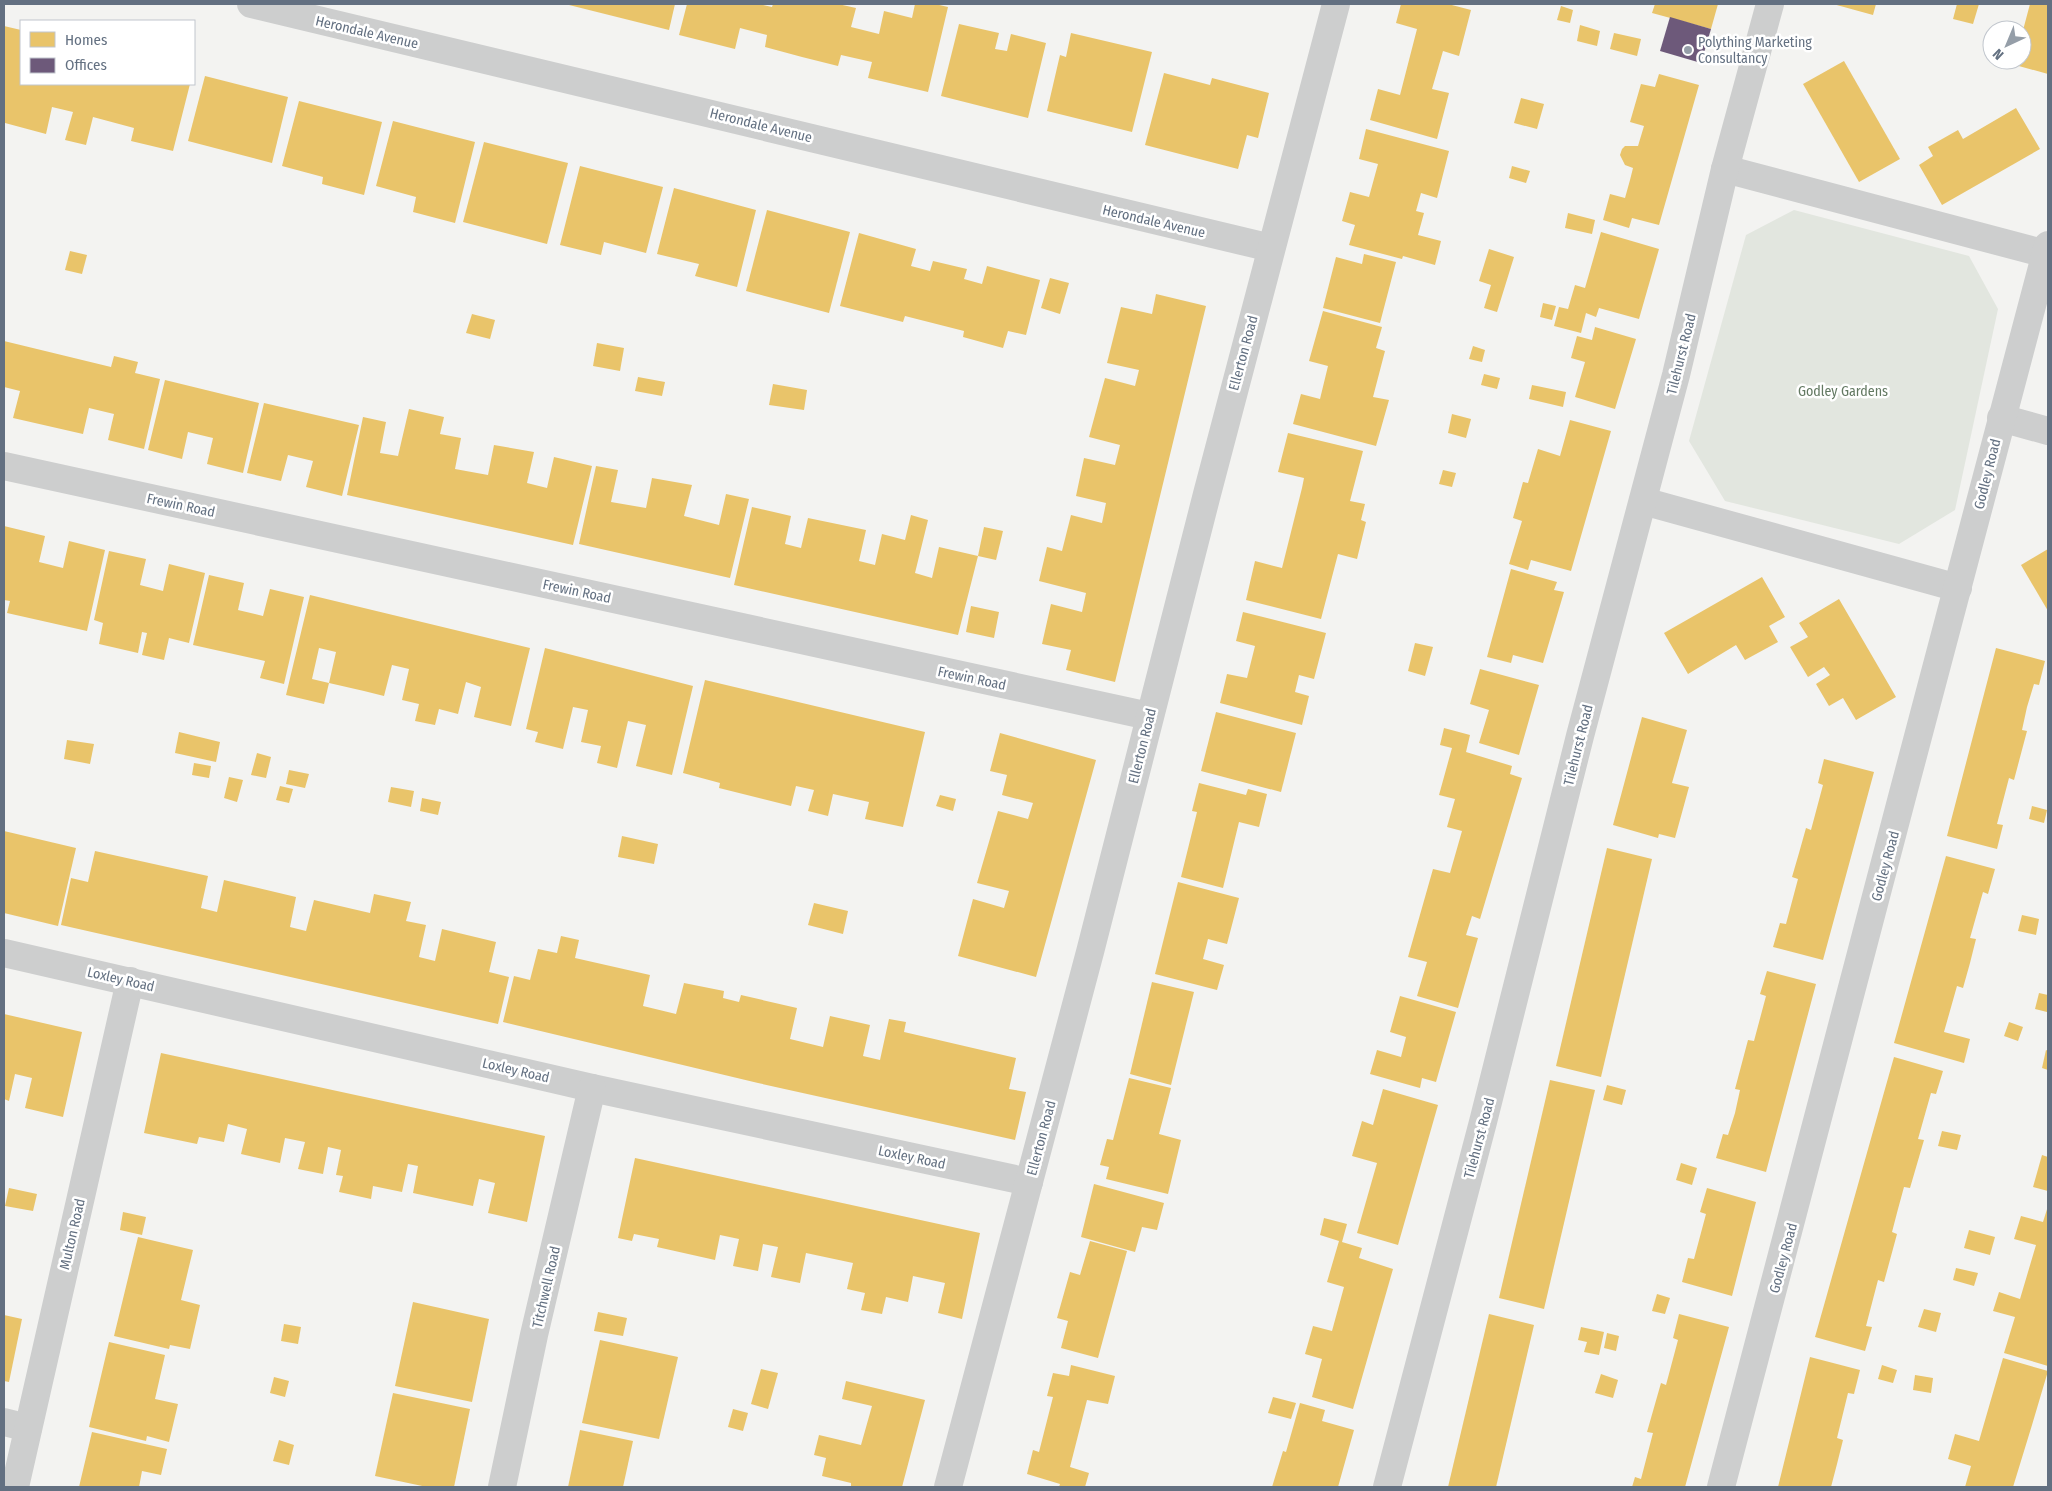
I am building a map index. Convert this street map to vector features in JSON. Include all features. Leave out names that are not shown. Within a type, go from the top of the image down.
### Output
[{"type":"street","name":"Herondale Avenue","points":[[251,4],[1271,248]]},
{"type":"street","name":"Ellerton Road","points":[[948,1487],[1336,4]]},
{"type":"street","name":"Tilehurst Road","points":[[1387,1487],[1483,1122],[1580,736],[1676,375],[1725,169],[1770,4]]},
{"type":"street","points":[[1725,169],[2047,250]]},
{"type":"street","name":"Godley Road","points":[[1722,1487],[2001,418],[2047,250]]},
{"type":"street","points":[[2001,418],[2048,431]]},
{"type":"street","name":"Frewin Road","points":[[4,466],[1149,716]]},
{"type":"street","points":[[1643,501],[1958,588]]},
{"type":"street","name":"Loxley Road","points":[[4,953],[592,1088],[1029,1182]]},
{"type":"street","name":"Multon Road","points":[[15,1487],[16,1425],[130,981]]},
{"type":"street","name":"Titchwell Road","points":[[502,1487],[534,1335],[592,1088]]},
{"type":"green space","name":"Godley Gardens","points":[[1794,210],[1969,256],[1998,309],[1955,510],[1899,544],[1725,501],[1689,441],[1746,235]]},
{"type":"building: Homes","points":[[565,4],[675,4],[669,30]]},
{"type":"building: Homes","points":[[687,4],[758,4],[772,7],[773,4],[838,4],[856,8],[851,27],[879,34],[884,11],[912,18],[915,4],[935,4],[948,7],[928,92],[868,78],[872,62],[841,55],[838,66],[802,57],[765,47],[767,35],[740,28],[735,49],[679,35]]},
{"type":"building: Homes","points":[[1401,4],[1448,4],[1471,10],[1459,56],[1443,51],[1432,89],[1449,93],[1437,139],[1370,120],[1378,89],[1400,95],[1417,29],[1396,23]]},
{"type":"building: Homes","points":[[1655,4],[1718,4],[1711,29],[1652,13]]},
{"type":"building: Homes","points":[[1833,4],[1876,4],[1873,15]]},
{"type":"building: Homes","points":[[1957,4],[1979,4],[1973,24],[1953,19]]},
{"type":"building: Homes","points":[[2030,4],[2048,4],[2048,74],[2032,70],[2032,20],[2026,20]]},
{"type":"building: Homes","points":[[1561,6],[1573,10],[1570,23],[1557,20]]},
{"type":"building: Homes","points":[[959,24],[999,33],[995,49],[1007,51],[1011,34],[1046,43],[1028,118],[941,96]]},
{"type":"building: Homes","points":[[1580,25],[1600,31],[1597,46],[1577,41]]},
{"type":"building: Homes","points":[[4,26],[20,30],[20,85],[190,85],[173,151],[131,141],[134,128],[93,117],[86,145],[65,140],[73,112],[52,107],[46,134],[5,123],[4,127]]},
{"type":"building: Homes","points":[[1071,33],[1152,52],[1132,132],[1047,111],[1060,55],[1066,57]]},
{"type":"building: Homes","points":[[1614,33],[1641,39],[1637,56],[1610,49]]},
{"type":"building: Homes","points":[[1844,61],[1900,159],[1859,182],[1803,84]]},
{"type":"building: Homes","points":[[1164,73],[1210,85],[1212,78],[1269,93],[1258,138],[1247,135],[1238,169],[1145,145]]},
{"type":"building: Homes","points":[[1659,74],[1699,85],[1659,225],[1632,218],[1629,228],[1603,220],[1610,194],[1625,198],[1633,168],[1625,165],[1620,155],[1625,146],[1638,146],[1644,126],[1630,122],[1641,84],[1655,87]]},
{"type":"building: Homes","points":[[205,76],[288,97],[272,163],[188,141]]},
{"type":"building: Homes","points":[[1521,98],[1544,104],[1537,129],[1514,123]]},
{"type":"building: Homes","points":[[299,101],[382,122],[364,195],[322,184],[323,177],[282,166]]},
{"type":"building: Homes","points":[[2016,108],[2040,149],[1942,205],[1919,165],[1933,156],[1928,147],[1958,130],[1963,139]]},
{"type":"building: Homes","points":[[393,121],[475,142],[455,223],[413,212],[416,197],[376,186]]},
{"type":"building: Homes","points":[[1366,129],[1449,151],[1437,198],[1421,193],[1416,211],[1424,213],[1418,235],[1441,241],[1435,265],[1403,256],[1402,259],[1349,245],[1355,225],[1342,221],[1350,192],[1369,197],[1378,164],[1359,159]]},
{"type":"building: Homes","points":[[484,142],[568,163],[547,244],[463,222]]},
{"type":"building: Homes","points":[[580,166],[663,187],[646,253],[604,242],[601,255],[560,245]]},
{"type":"building: Homes","points":[[1512,166],[1530,171],[1526,183],[1509,178]]},
{"type":"building: Homes","points":[[674,188],[756,210],[737,287],[695,276],[699,264],[657,254]]},
{"type":"building: Homes","points":[[767,210],[850,232],[829,313],[746,291]]},
{"type":"building: Homes","points":[[1568,213],[1595,220],[1592,234],[1565,228]]},
{"type":"building: Homes","points":[[1601,232],[1659,249],[1639,319],[1599,308],[1596,317],[1586,313],[1581,333],[1554,326],[1559,307],[1568,309],[1575,285],[1585,288]]},
{"type":"building: Homes","points":[[859,233],[916,249],[911,266],[930,271],[933,261],[967,269],[964,279],[982,284],[987,266],[1040,280],[1026,335],[1008,331],[1003,348],[963,337],[964,331],[905,316],[903,322],[840,306]]},
{"type":"building: Homes","points":[[1489,249],[1514,257],[1497,312],[1484,308],[1491,285],[1479,281]]},
{"type":"building: Homes","points":[[70,251],[87,255],[82,274],[65,270]]},
{"type":"building: Homes","points":[[1364,254],[1396,262],[1380,323],[1323,308],[1336,257],[1362,264]]},
{"type":"building: Homes","points":[[1050,278],[1069,283],[1060,314],[1041,308]]},
{"type":"building: Homes","points":[[1156,294],[1206,306],[1115,682],[1066,670],[1071,650],[1042,644],[1051,604],[1082,612],[1086,593],[1039,581],[1047,547],[1062,551],[1071,515],[1102,523],[1106,503],[1076,496],[1084,458],[1115,465],[1120,445],[1089,437],[1105,378],[1135,386],[1139,370],[1107,363],[1121,307],[1152,314]]},
{"type":"building: Homes","points":[[1543,303],[1556,306],[1552,320],[1540,317]]},
{"type":"building: Homes","points":[[1323,311],[1382,327],[1376,348],[1385,351],[1373,397],[1389,400],[1376,446],[1293,424],[1301,394],[1320,399],[1328,366],[1309,361]]},
{"type":"building: Homes","points":[[472,314],[495,320],[490,339],[466,333]]},
{"type":"building: Homes","points":[[1595,327],[1636,339],[1615,409],[1575,397],[1585,362],[1571,358],[1577,336],[1592,340]]},
{"type":"building: Homes","points":[[4,341],[111,367],[114,356],[138,362],[135,373],[160,379],[144,449],[108,440],[114,414],[89,408],[83,434],[13,418],[20,391],[4,387]]},
{"type":"building: Homes","points":[[597,343],[624,348],[620,371],[593,366]]},
{"type":"building: Homes","points":[[1473,346],[1485,350],[1482,362],[1469,359]]},
{"type":"building: Homes","points":[[1484,374],[1500,378],[1497,389],[1481,385]]},
{"type":"building: Homes","points":[[638,377],[665,382],[662,396],[635,391]]},
{"type":"building: Homes","points":[[165,380],[259,403],[243,473],[207,464],[213,438],[188,432],[182,459],[148,450]]},
{"type":"building: Homes","points":[[773,384],[807,390],[804,410],[769,405]]},
{"type":"building: Homes","points":[[1532,385],[1566,392],[1563,407],[1529,399]]},
{"type":"building: Homes","points":[[264,403],[359,425],[342,496],[306,487],[313,461],[288,455],[281,481],[247,473]]},
{"type":"building: Homes","points":[[409,409],[444,417],[440,434],[461,438],[455,469],[488,475],[494,445],[534,452],[527,483],[547,488],[554,457],[592,466],[573,545],[347,495],[363,417],[386,422],[380,453],[398,456]]},
{"type":"building: Homes","points":[[1452,414],[1471,419],[1466,438],[1448,433]]},
{"type":"building: Homes","points":[[1570,420],[1611,431],[1571,571],[1531,560],[1528,570],[1509,564],[1522,521],[1513,518],[1523,482],[1528,483],[1538,449],[1560,456]]},
{"type":"building: Homes","points":[[1288,433],[1363,451],[1350,501],[1365,504],[1361,520],[1366,522],[1357,559],[1338,554],[1321,619],[1246,600],[1255,561],[1282,568],[1304,478],[1278,472]]},
{"type":"building: Homes","points":[[596,466],[618,470],[611,502],[646,508],[652,478],[692,485],[684,516],[719,525],[726,494],[749,499],[730,578],[579,544]]},
{"type":"building: Homes","points":[[1443,470],[1456,473],[1452,487],[1439,484]]},
{"type":"building: Homes","points":[[752,507],[791,516],[785,544],[801,548],[808,518],[866,530],[859,561],[875,565],[882,534],[905,540],[911,515],[928,520],[915,573],[932,578],[939,547],[978,556],[958,635],[734,585]]},
{"type":"building: Homes","points":[[4,526],[45,536],[39,562],[63,568],[69,541],[105,550],[87,631],[7,613],[10,601],[4,600]]},
{"type":"building: Homes","points":[[984,527],[1003,531],[996,560],[978,556]]},
{"type":"building: Homes","points":[[2048,549],[2048,611],[2021,565]]},
{"type":"building: Homes","points":[[109,551],[146,559],[140,585],[163,591],[169,564],[205,573],[189,643],[169,638],[164,660],[142,655],[147,633],[142,632],[138,653],[99,644],[103,623],[94,620]]},
{"type":"building: Homes","points":[[1511,569],[1557,582],[1554,590],[1564,592],[1543,663],[1513,655],[1511,663],[1487,657]]},
{"type":"building: Homes","points":[[209,575],[244,583],[238,610],[263,616],[270,589],[304,597],[284,684],[260,678],[265,661],[193,645]]},
{"type":"building: Homes","points":[[1762,577],[1785,617],[1769,626],[1778,642],[1745,660],[1736,645],[1688,674],[1664,633]]},
{"type":"building: Homes","points":[[310,595],[530,648],[511,726],[474,717],[481,687],[466,682],[458,714],[439,709],[435,725],[415,721],[419,704],[402,700],[409,669],[392,665],[384,696],[329,683],[324,704],[286,695]],"holes":[[[319,648],[336,652],[329,683],[312,679]]]},
{"type":"building: Homes","points":[[1839,599],[1896,697],[1856,720],[1843,698],[1829,706],[1816,684],[1830,675],[1824,667],[1808,677],[1790,647],[1808,637],[1799,623]]},
{"type":"building: Homes","points":[[971,606],[999,612],[994,638],[966,632]]},
{"type":"building: Homes","points":[[1243,612],[1326,633],[1314,679],[1299,675],[1295,692],[1309,696],[1302,725],[1220,703],[1227,674],[1247,678],[1255,646],[1236,641]]},
{"type":"building: Homes","points":[[1415,643],[1433,647],[1425,676],[1408,671]]},
{"type":"building: Homes","points":[[545,648],[693,686],[672,775],[636,766],[646,725],[628,721],[617,768],[597,763],[601,746],[581,742],[588,710],[573,707],[563,749],[535,742],[538,732],[526,729]]},
{"type":"building: Homes","points":[[1996,648],[2045,661],[2039,685],[2034,684],[2027,707],[2022,730],[2027,731],[2014,780],[2009,778],[1997,824],[2003,825],[1997,849],[1947,836]]},
{"type":"building: Homes","points":[[1480,669],[1539,685],[1519,755],[1479,743],[1489,710],[1470,704]]},
{"type":"building: Homes","points":[[705,680],[925,732],[903,827],[865,819],[869,802],[833,794],[828,816],[808,811],[814,790],[796,786],[791,806],[719,788],[720,783],[683,773]]},
{"type":"building: Homes","points":[[1216,712],[1296,733],[1281,792],[1201,771]]},
{"type":"building: Homes","points":[[1642,717],[1687,730],[1672,783],[1689,787],[1675,838],[1659,834],[1658,838],[1613,825]]},
{"type":"building: Homes","points":[[1444,728],[1470,735],[1466,752],[1512,766],[1510,774],[1522,778],[1480,919],[1472,916],[1466,935],[1478,938],[1458,1008],[1417,996],[1427,962],[1408,957],[1433,869],[1450,873],[1462,831],[1447,827],[1455,799],[1439,795],[1452,748],[1440,745]]},
{"type":"building: Homes","points":[[179,732],[220,742],[216,762],[175,753]]},
{"type":"building: Homes","points":[[1000,733],[1096,760],[1036,977],[958,956],[973,899],[1004,908],[1009,891],[977,883],[998,811],[1028,819],[1033,803],[1002,795],[1007,775],[990,771]]},
{"type":"building: Homes","points":[[67,740],[94,744],[90,764],[64,759]]},
{"type":"building: Homes","points":[[257,753],[271,757],[266,778],[251,775]]},
{"type":"building: Homes","points":[[1824,759],[1874,772],[1823,960],[1773,947],[1780,923],[1786,924],[1798,879],[1792,877],[1806,828],[1811,830],[1823,785],[1818,783]]},
{"type":"building: Homes","points":[[194,763],[211,766],[209,778],[192,775]]},
{"type":"building: Homes","points":[[289,770],[309,774],[305,788],[286,784]]},
{"type":"building: Homes","points":[[229,777],[243,780],[237,802],[224,798]]},
{"type":"building: Homes","points":[[1199,783],[1246,795],[1248,789],[1267,794],[1259,827],[1239,822],[1223,888],[1181,877],[1197,812],[1192,811]]},
{"type":"building: Homes","points":[[280,786],[293,789],[289,803],[276,800]]},
{"type":"building: Homes","points":[[391,787],[414,791],[411,807],[388,802]]},
{"type":"building: Homes","points":[[940,795],[956,799],[953,811],[936,806]]},
{"type":"building: Homes","points":[[422,798],[441,802],[438,815],[420,811]]},
{"type":"building: Homes","points":[[2032,806],[2047,810],[2044,823],[2029,819]]},
{"type":"building: Homes","points":[[4,831],[76,848],[58,926],[4,913]]},
{"type":"building: Homes","points":[[622,836],[658,844],[654,864],[618,857]]},
{"type":"building: Homes","points":[[1607,848],[1652,859],[1601,1077],[1556,1066]]},
{"type":"building: Homes","points":[[95,851],[208,876],[201,908],[217,912],[224,880],[296,897],[290,927],[306,931],[314,900],[370,913],[374,894],[411,902],[406,921],[426,925],[419,957],[435,961],[442,929],[496,942],[489,972],[509,977],[498,1024],[61,925],[71,878],[88,882]]},
{"type":"building: Homes","points":[[1946,856],[1995,869],[1988,894],[1983,892],[1970,938],[1976,939],[1963,988],[1957,986],[1944,1032],[1970,1039],[1964,1063],[1894,1043]]},
{"type":"building: Homes","points":[[1178,882],[1239,898],[1227,944],[1208,939],[1203,959],[1224,965],[1217,990],[1155,974]]},
{"type":"building: Homes","points":[[814,903],[848,911],[843,934],[808,925]]},
{"type":"building: Homes","points":[[2022,915],[2039,919],[2036,935],[2018,931]]},
{"type":"building: Homes","points":[[561,936],[579,940],[575,958],[650,975],[643,1006],[676,1014],[684,983],[724,991],[723,998],[739,1002],[741,995],[797,1008],[790,1039],[823,1047],[830,1016],[870,1025],[863,1056],[880,1060],[889,1019],[906,1022],[904,1032],[1016,1058],[1009,1089],[1026,1092],[1015,1140],[758,1083],[503,1022],[514,976],[530,980],[538,949],[557,953]]},
{"type":"building: Homes","points":[[1767,971],[1816,984],[1766,1172],[1716,1158],[1723,1134],[1728,1135],[1735,1113],[1740,1090],[1735,1089],[1748,1040],[1754,1041],[1766,996],[1760,994]]},
{"type":"building: Homes","points":[[1152,982],[1194,992],[1171,1085],[1130,1074]]},
{"type":"building: Homes","points":[[2039,993],[2048,995],[2047,1012],[2035,1009]]},
{"type":"building: Homes","points":[[1400,996],[1456,1012],[1436,1082],[1422,1078],[1420,1088],[1370,1074],[1377,1050],[1401,1057],[1406,1037],[1390,1032]]},
{"type":"building: Homes","points":[[4,1014],[82,1032],[63,1117],[25,1108],[32,1078],[15,1074],[9,1101],[4,1099]]},
{"type":"building: Homes","points":[[2009,1022],[2023,1027],[2018,1041],[2004,1036]]},
{"type":"building: Homes","points":[[2046,1050],[2048,1051],[2048,1070],[2042,1068]]},
{"type":"building: Homes","points":[[161,1053],[545,1136],[527,1222],[488,1213],[495,1183],[479,1179],[473,1206],[413,1193],[418,1166],[408,1164],[402,1192],[373,1186],[371,1199],[339,1192],[343,1176],[336,1175],[341,1150],[328,1147],[323,1174],[298,1169],[305,1142],[285,1138],[280,1163],[241,1154],[247,1129],[228,1124],[224,1142],[199,1137],[197,1144],[144,1133]]},
{"type":"building: Homes","points":[[1894,1057],[1943,1071],[1936,1094],[1931,1093],[1918,1139],[1924,1140],[1910,1188],[1904,1187],[1892,1232],[1897,1234],[1884,1282],[1878,1280],[1866,1326],[1872,1327],[1865,1351],[1815,1337]]},
{"type":"building: Homes","points":[[1129,1078],[1171,1088],[1159,1134],[1181,1140],[1168,1194],[1106,1179],[1109,1167],[1100,1165],[1107,1139],[1113,1140]]},
{"type":"building: Homes","points":[[1550,1080],[1595,1090],[1544,1309],[1499,1298]]},
{"type":"building: Homes","points":[[1607,1085],[1626,1090],[1622,1105],[1603,1100]]},
{"type":"building: Homes","points":[[1383,1089],[1438,1105],[1398,1245],[1357,1233],[1377,1163],[1352,1156],[1362,1121],[1373,1125]]},
{"type":"building: Homes","points":[[1942,1131],[1961,1135],[1957,1150],[1938,1146]]},
{"type":"building: Homes","points":[[2042,1155],[2048,1157],[2048,1191],[2033,1187]]},
{"type":"building: Homes","points":[[635,1158],[980,1233],[962,1319],[938,1313],[945,1283],[913,1276],[908,1302],[886,1297],[882,1314],[861,1310],[865,1293],[847,1289],[853,1263],[806,1253],[800,1283],[771,1277],[778,1247],[763,1244],[758,1271],[733,1266],[739,1239],[720,1235],[715,1260],[657,1247],[659,1239],[634,1234],[632,1241],[618,1238]]},
{"type":"building: Homes","points":[[1681,1163],[1697,1168],[1692,1185],[1676,1180]]},
{"type":"building: Homes","points":[[1094,1184],[1164,1203],[1157,1230],[1142,1227],[1135,1252],[1081,1237]]},
{"type":"building: Homes","points":[[9,1188],[37,1194],[33,1211],[5,1206]]},
{"type":"building: Homes","points":[[1707,1188],[1756,1202],[1732,1296],[1682,1282],[1688,1258],[1694,1259],[1706,1214],[1700,1212]]},
{"type":"building: Homes","points":[[2048,1206],[2048,1366],[2004,1353],[2015,1317],[1993,1311],[1999,1292],[2020,1299],[2036,1245],[2014,1239],[2021,1216],[2043,1222]]},
{"type":"building: Homes","points":[[123,1212],[146,1217],[142,1235],[120,1230]]},
{"type":"building: Homes","points":[[1324,1218],[1347,1224],[1342,1242],[1362,1248],[1359,1258],[1393,1269],[1353,1409],[1312,1397],[1322,1359],[1305,1354],[1313,1326],[1332,1331],[1344,1287],[1327,1282],[1339,1241],[1320,1235]]},
{"type":"building: Homes","points":[[1969,1230],[1995,1237],[1990,1255],[1964,1248]]},
{"type":"building: Homes","points":[[138,1237],[193,1250],[181,1300],[200,1305],[190,1349],[170,1345],[169,1349],[114,1336]]},
{"type":"building: Homes","points":[[1090,1241],[1127,1251],[1098,1358],[1061,1348],[1068,1321],[1057,1318],[1070,1272],[1080,1275]]},
{"type":"building: Homes","points":[[1956,1268],[1978,1273],[1974,1286],[1953,1280]]},
{"type":"building: Homes","points":[[1657,1294],[1670,1298],[1665,1314],[1652,1311]]},
{"type":"building: Homes","points":[[413,1302],[489,1319],[472,1402],[395,1386]]},
{"type":"building: Homes","points":[[1924,1309],[1941,1313],[1936,1332],[1918,1327]]},
{"type":"building: Homes","points":[[598,1312],[627,1318],[623,1336],[594,1331]]},
{"type":"building: Homes","points":[[1489,1314],[1534,1325],[1496,1487],[1448,1487]]},
{"type":"building: Homes","points":[[1679,1314],[1729,1327],[1685,1487],[1632,1487],[1635,1477],[1641,1479],[1653,1433],[1647,1432],[1661,1383],[1666,1385],[1678,1340],[1673,1338]]},
{"type":"building: Homes","points":[[4,1315],[22,1319],[9,1382],[4,1381]]},
{"type":"building: Homes","points":[[284,1324],[301,1327],[298,1344],[281,1341]]},
{"type":"building: Homes","points":[[1581,1327],[1604,1332],[1599,1355],[1584,1352],[1587,1342],[1578,1340]]},
{"type":"building: Homes","points":[[1607,1333],[1619,1336],[1616,1351],[1604,1348]]},
{"type":"building: Homes","points":[[600,1340],[678,1357],[659,1439],[582,1423]]},
{"type":"building: Homes","points":[[109,1342],[165,1355],[155,1399],[178,1404],[169,1442],[147,1436],[146,1441],[89,1427]]},
{"type":"building: Homes","points":[[1810,1357],[1860,1370],[1854,1394],[1848,1393],[1837,1438],[1843,1440],[1831,1487],[1778,1487]]},
{"type":"building: Homes","points":[[2003,1358],[2048,1371],[2013,1487],[1965,1487],[1971,1466],[1948,1459],[1955,1434],[1979,1441]]},
{"type":"building: Homes","points":[[1071,1365],[1115,1376],[1108,1404],[1087,1400],[1070,1467],[1089,1473],[1085,1487],[1059,1487],[1060,1484],[1027,1474],[1033,1450],[1039,1452],[1053,1397],[1047,1396],[1053,1373],[1069,1376]]},
{"type":"building: Homes","points":[[1882,1365],[1897,1370],[1893,1383],[1878,1379]]},
{"type":"building: Homes","points":[[761,1369],[778,1373],[768,1409],[751,1404]]},
{"type":"building: Homes","points":[[1601,1374],[1618,1380],[1613,1398],[1595,1393]]},
{"type":"building: Homes","points":[[1915,1375],[1933,1378],[1931,1393],[1913,1390]]},
{"type":"building: Homes","points":[[274,1377],[289,1381],[285,1397],[270,1393]]},
{"type":"building: Homes","points":[[846,1381],[925,1400],[902,1487],[851,1487],[851,1483],[822,1476],[826,1458],[814,1455],[819,1435],[861,1445],[872,1406],[842,1399]]},
{"type":"building: Homes","points":[[393,1393],[470,1409],[454,1487],[427,1487],[375,1476]]},
{"type":"building: Homes","points":[[1273,1397],[1296,1403],[1291,1419],[1268,1413]]},
{"type":"building: Homes","points":[[1300,1403],[1325,1410],[1322,1421],[1354,1430],[1338,1487],[1272,1487],[1283,1451],[1286,1452]]},
{"type":"building: Homes","points":[[733,1409],[748,1413],[743,1431],[728,1427]]},
{"type":"building: Homes","points":[[580,1430],[633,1441],[623,1487],[568,1487]]},
{"type":"building: Homes","points":[[92,1432],[167,1449],[161,1475],[142,1471],[139,1487],[79,1487]]},
{"type":"building: Homes","points":[[279,1440],[294,1445],[289,1465],[273,1461]]},
{"type":"building: Offices","points":[[1670,17],[1711,29],[1701,63],[1660,51]]},
{"type":"place","name":"Polything Marketing Consultancy","points":[[1688,50]]}]
